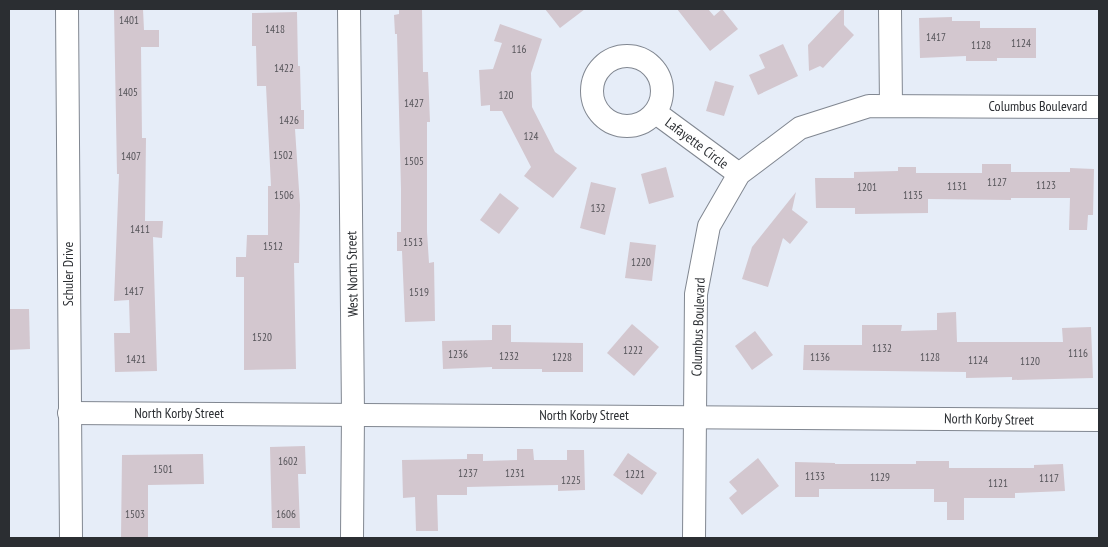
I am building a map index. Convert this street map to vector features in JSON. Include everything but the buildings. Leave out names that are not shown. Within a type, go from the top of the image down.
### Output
[{"type":"street","name":"Schuler Drive","points":[[67,9],[71,538]]},
{"type":"street","name":"West North Street","points":[[349,9],[353,414],[352,538]]},
{"type":"street","points":[[890,9],[890,106]]},
{"type":"street","name":"Columbus Boulevard","points":[[694,538],[696,294],[709,226],[739,174],[800,128],[869,106],[1099,107]]},
{"type":"street","name":"Lafayette Circle","points":[[656,113],[739,174]]},
{"type":"street","name":"North Korby Street","points":[[69,413],[1099,420]]}]
